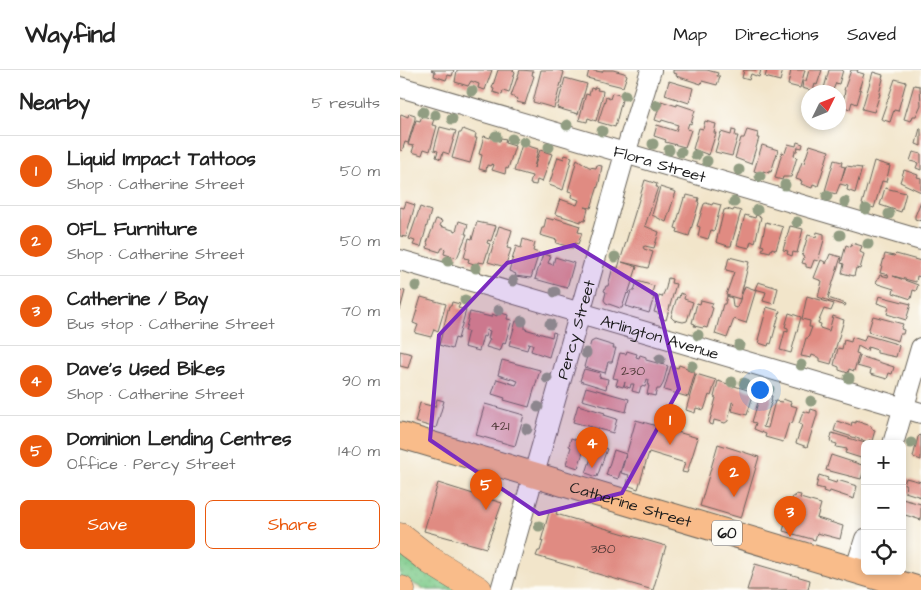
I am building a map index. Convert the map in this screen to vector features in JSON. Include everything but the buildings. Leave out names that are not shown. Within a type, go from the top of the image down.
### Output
[{"type":"highway","points":[[400,537],[431,561],[476,589]]},
{"type":"main road","name":"Catherine Street","points":[[400,435],[921,590]]},
{"type":"street","name":"Percy Street","points":[[501,590],[529,474],[581,314],[651,70]]},
{"type":"street","name":"Flora Street","points":[[400,88],[921,240]]},
{"type":"street","name":"Arlington Avenue","points":[[400,260],[912,411]]},
{"type":"street","points":[[895,440],[912,411],[921,348]]},
{"type":"street","points":[[855,571],[861,552]]},
{"type":"highlighted area","points":[[574,245],[656,295],[679,389],[622,493],[539,514],[430,440],[439,335],[507,263]]},
{"type":"green space","points":[[400,539],[469,590],[427,590],[400,578]]},
{"type":"place","name":"Liquid Impact Tattoos","points":[[670,445]]},
{"type":"place","name":"Dave's Used Bikes","points":[[592,468]]},
{"type":"place","name":"OFL Furniture","points":[[734,497]]},
{"type":"place","name":"Dominion Lending Centres","points":[[486,510]]},
{"type":"place","name":"Catherine / Bay","points":[[790,537]]}]
